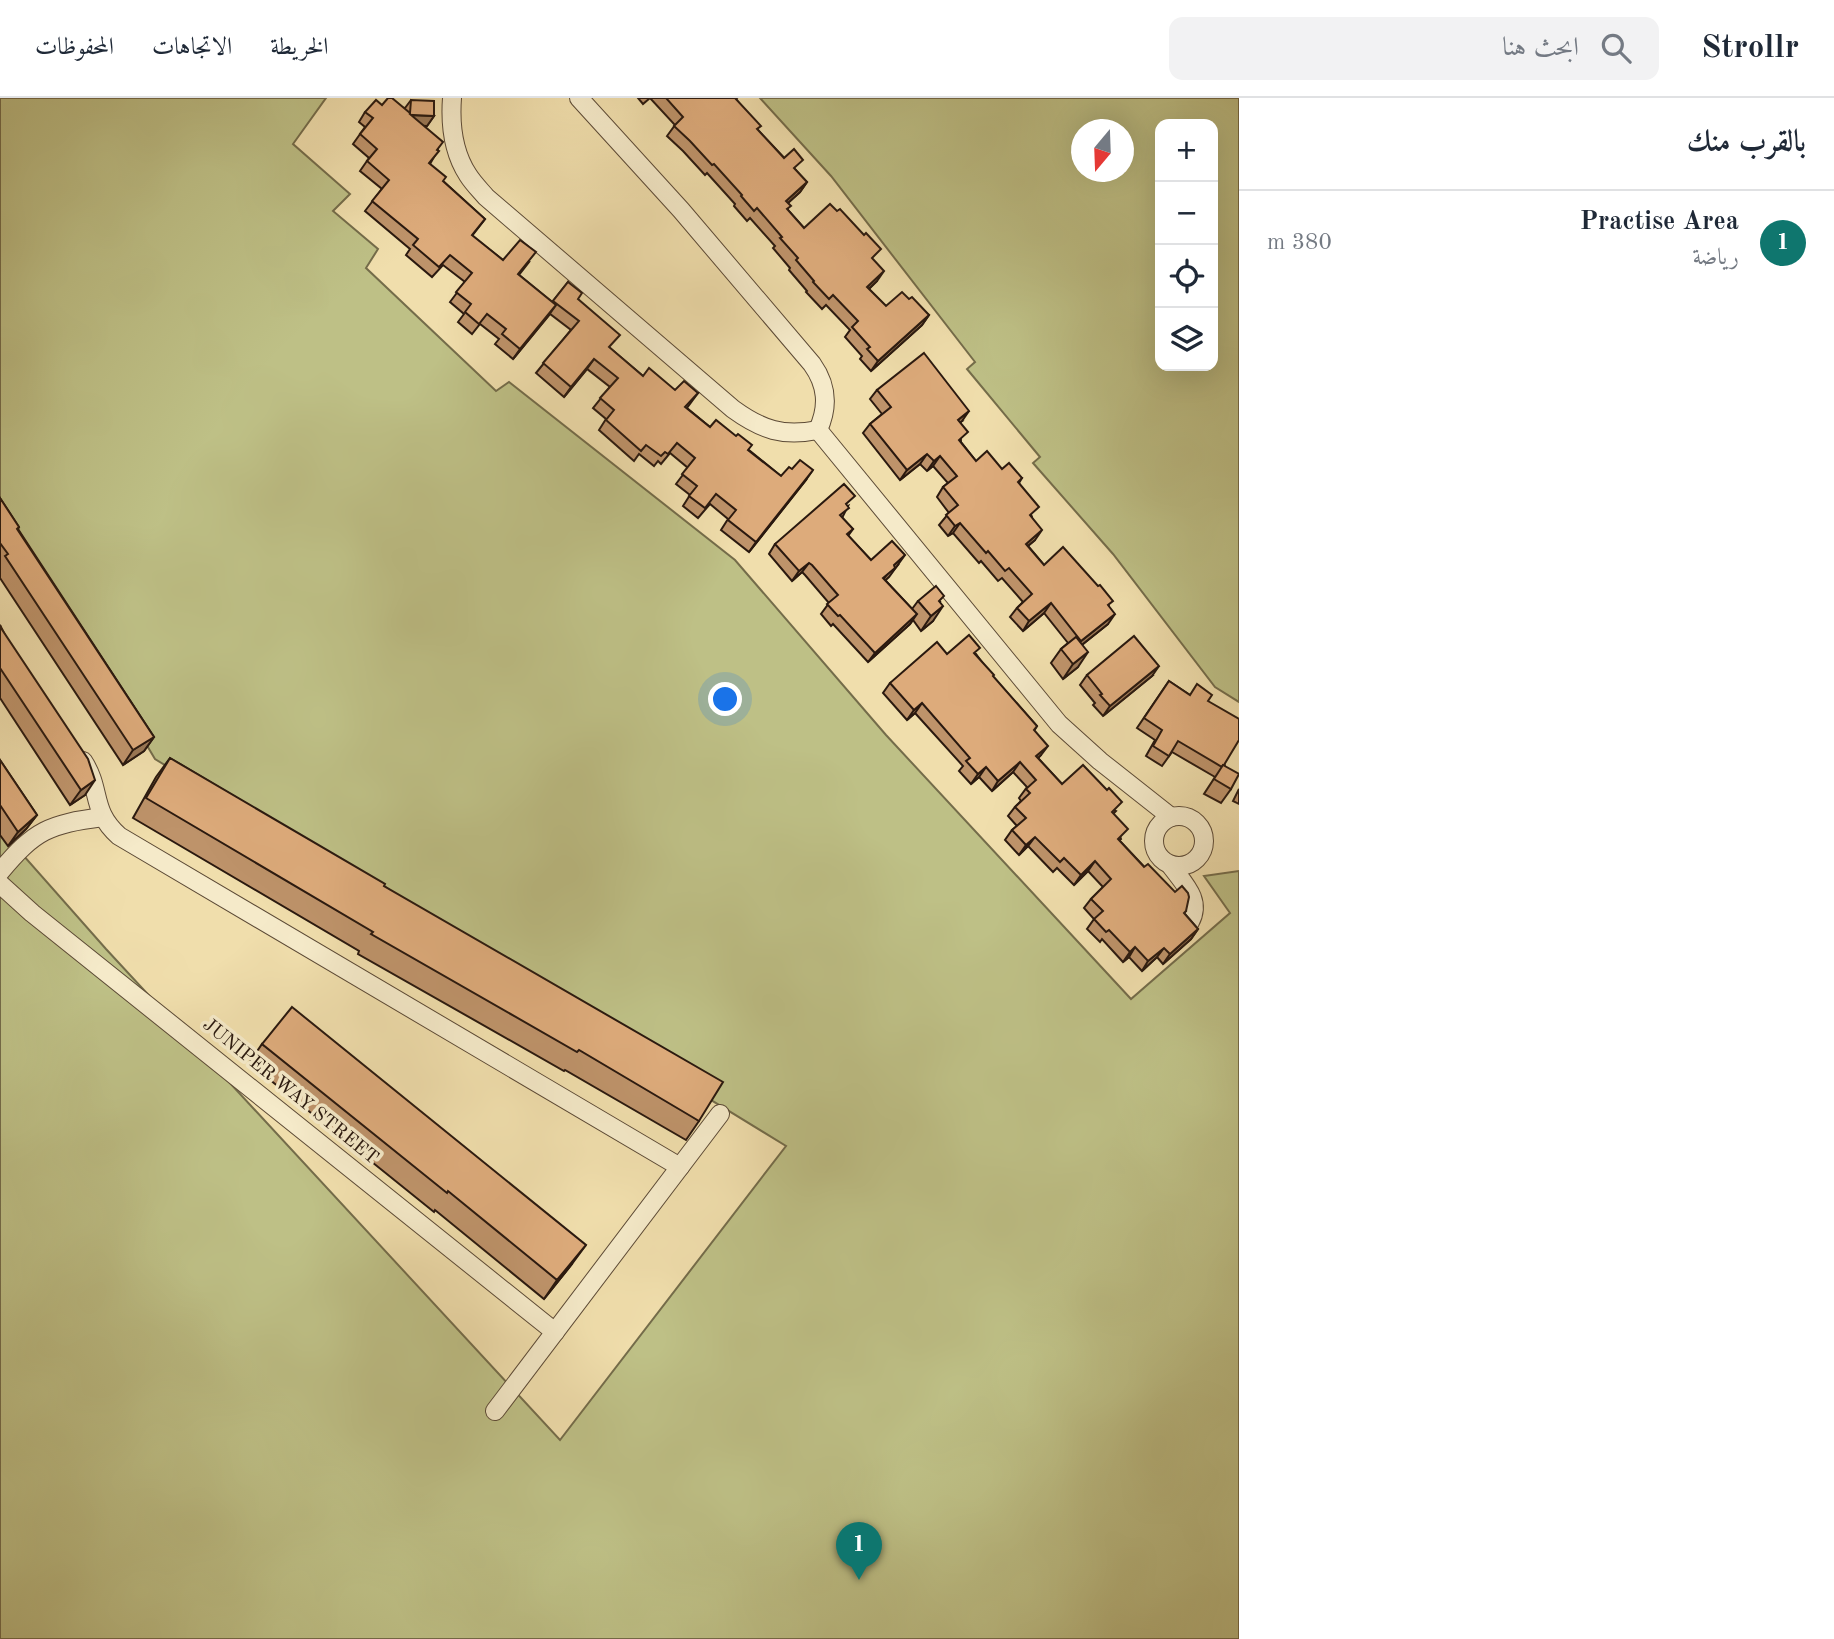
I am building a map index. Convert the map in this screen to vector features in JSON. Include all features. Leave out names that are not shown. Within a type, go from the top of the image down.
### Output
[{"type":"street","points":[[452,98],[450,120],[455,148],[467,174],[486,197],[746,418],[759,426],[789,433],[818,430]]},
{"type":"street","points":[[579,98],[681,211],[812,364],[826,396],[826,408],[818,430]]},
{"type":"street","points":[[818,430],[1059,724],[1100,761],[1171,817]]},
{"type":"street","points":[[73,746],[92,776],[103,817],[110,827],[130,843],[680,1167]]},
{"type":"street","points":[[0,872],[26,843],[49,828],[103,817]]},
{"type":"street","points":[[1171,866],[1192,863],[1203,851],[1204,835],[1195,821],[1187,817],[1171,817],[1163,821],[1154,835],[1154,843],[1160,859],[1171,866],[1195,904],[1195,914],[1190,922]]},
{"type":"street","name":"JUNIPER WAY STREET","points":[[0,884],[32,913],[555,1332]]},
{"type":"street","points":[[495,1411],[720,1114]]},
{"type":"green space","points":[[0,98],[326,98],[293,144],[350,194],[333,211],[378,249],[366,268],[496,391],[509,382],[735,560],[886,735],[1131,999],[1230,913],[1204,876],[1239,871],[1239,1639],[0,1639],[0,829],[106,949],[560,1440],[786,1146],[155,759],[0,499]]},
{"type":"green space","points":[[760,98],[1239,98],[1239,702],[1215,687],[1113,554],[1033,463],[1040,457],[967,369],[975,362],[831,176]]},
{"type":"building","points":[[388,98],[392,98],[410,113],[411,100],[434,101],[434,116],[411,115],[443,142],[429,163],[446,177],[443,181],[485,219],[472,235],[503,260],[520,240],[536,252],[518,274],[556,305],[520,349],[502,334],[506,329],[487,314],[479,324],[465,312],[471,304],[456,292],[472,273],[450,255],[439,267],[413,245],[418,239],[372,201],[389,180],[367,161],[377,149],[360,134],[373,118],[365,112],[376,100],[382,105]]},
{"type":"building","points":[[666,98],[735,98],[761,126],[757,129],[784,158],[794,149],[803,160],[794,168],[807,182],[786,201],[791,206],[787,209],[804,228],[830,204],[837,211],[840,209],[881,249],[872,258],[884,271],[867,287],[886,306],[902,292],[909,299],[912,297],[929,315],[878,361],[867,349],[870,347],[852,327],[858,321],[833,295],[829,299],[757,208],[754,211],[714,164],[712,165],[674,126],[683,117]]},
{"type":"building","points":[[568,282],[582,293],[578,299],[620,335],[609,347],[643,376],[649,368],[675,390],[684,381],[698,393],[685,407],[710,427],[716,420],[736,436],[738,434],[752,445],[748,450],[781,476],[800,460],[813,470],[756,542],[728,520],[736,510],[716,494],[705,508],[689,496],[697,486],[682,474],[695,458],[677,443],[668,454],[665,452],[661,456],[646,445],[641,451],[606,420],[614,410],[600,398],[618,378],[594,359],[571,387],[543,363],[579,321],[553,301]]},
{"type":"building","points":[[924,353],[969,411],[958,420],[968,432],[959,440],[976,461],[987,451],[1002,469],[1009,463],[1022,478],[1018,482],[1039,507],[1030,515],[1042,530],[1026,544],[1044,565],[1063,547],[1113,601],[1108,605],[1115,614],[1081,641],[1051,603],[1029,621],[1017,608],[1032,594],[1009,568],[1005,571],[960,523],[955,526],[946,515],[958,505],[943,487],[957,476],[940,456],[934,461],[927,454],[907,470],[870,424],[891,407],[877,390]]},
{"type":"building","points":[[844,484],[855,496],[846,504],[849,508],[840,515],[853,529],[847,534],[871,560],[892,541],[905,555],[883,578],[917,614],[875,653],[827,604],[838,595],[812,565],[809,563],[799,571],[775,544]]},
{"type":"building","points":[[0,498],[19,527],[17,529],[154,737],[133,750],[5,556],[8,554],[0,543]]},
{"type":"building","points":[[936,586],[944,596],[939,601],[943,606],[931,616],[918,601]]},
{"type":"building","points":[[0,625],[88,759],[95,780],[81,790],[0,668]]},
{"type":"building","points":[[969,635],[980,648],[974,653],[1037,726],[1034,730],[1048,746],[1036,756],[1062,784],[1083,765],[1107,790],[1109,788],[1122,802],[1112,812],[1128,829],[1118,839],[1144,867],[1148,864],[1175,892],[1182,886],[1188,893],[1184,913],[1198,929],[1170,954],[1164,948],[1148,961],[1135,947],[1130,952],[1094,919],[1103,911],[1091,899],[1111,879],[1095,861],[1081,875],[1064,858],[1060,862],[1035,837],[1026,845],[1012,830],[1026,818],[1015,807],[1030,793],[1026,789],[1036,780],[1020,762],[998,781],[986,767],[978,774],[966,761],[970,758],[922,703],[914,710],[890,683],[937,642],[947,654]]},
{"type":"building","points":[[1134,636],[1159,666],[1110,706],[1087,675]]},
{"type":"building","points":[[1076,637],[1088,652],[1073,664],[1061,649]]},
{"type":"building","points":[[1169,681],[1190,695],[1197,684],[1212,695],[1208,701],[1239,719],[1239,740],[1222,767],[1178,741],[1169,756],[1153,746],[1162,730],[1144,718]]},
{"type":"building","points":[[170,758],[385,884],[384,886],[723,1082],[699,1121],[579,1050],[577,1052],[371,934],[373,932],[146,798]]},
{"type":"building","points":[[0,760],[37,815],[18,832],[0,805]]},
{"type":"building","points":[[1223,765],[1239,774],[1231,789],[1214,779]]},
{"type":"building","points":[[292,1007],[586,1245],[557,1280],[262,1044]]},
{"type":"place","name":"Practise Area","points":[[859,1580]]}]
